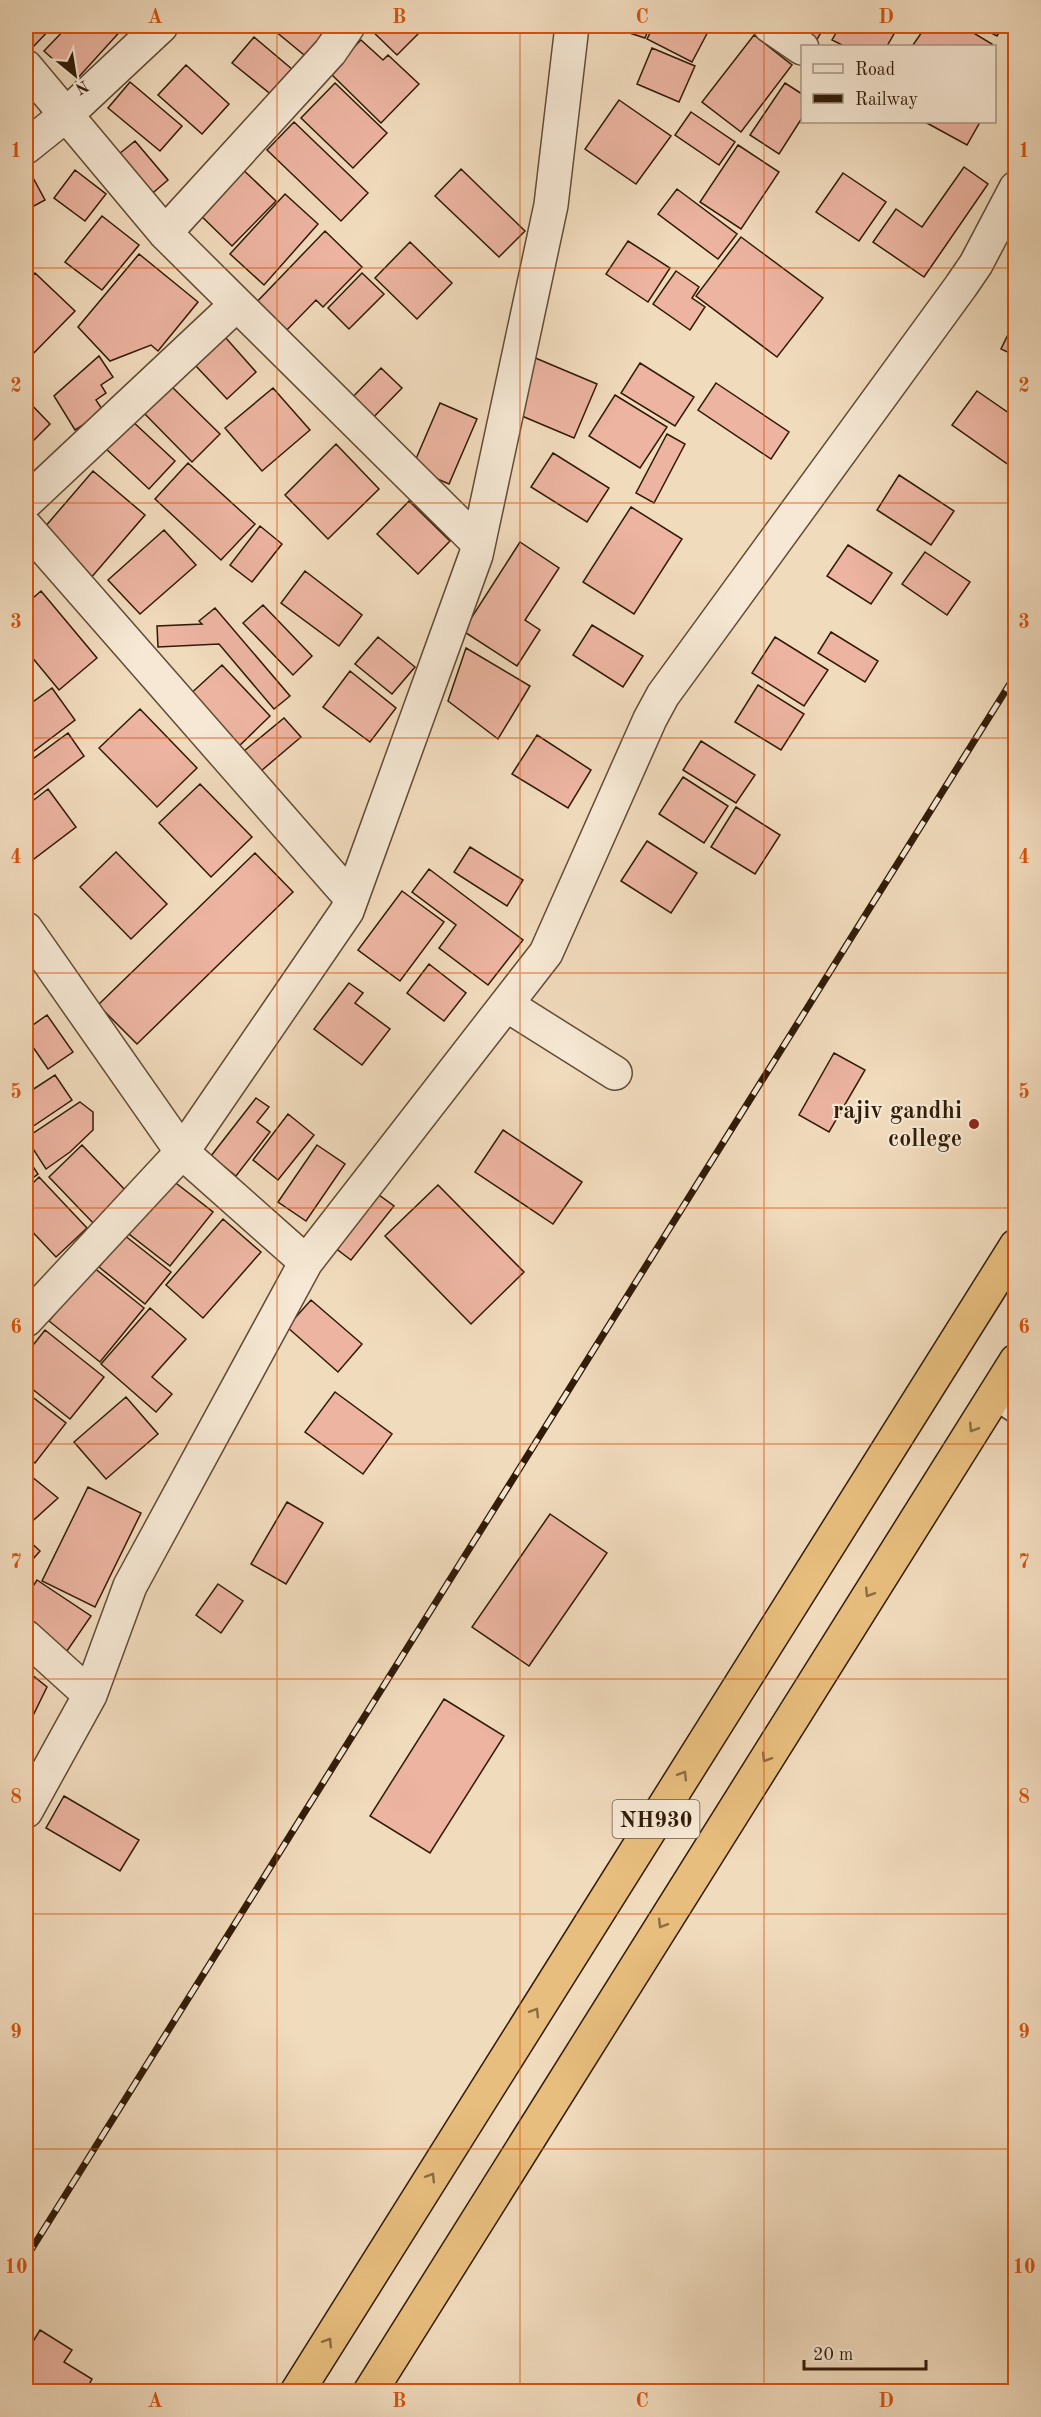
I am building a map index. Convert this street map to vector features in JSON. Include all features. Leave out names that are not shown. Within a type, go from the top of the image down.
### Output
[{"type":"highway","name":"NH930","points":[[297,2391],[1016,1246]]},
{"type":"highway","name":"NH930","points":[[370,2391],[1004,1404],[1016,1360]]},
{"type":"street","points":[[26,147],[66,115],[161,26]]},
{"type":"street","points":[[165,233],[330,52],[348,26]]},
{"type":"street","points":[[26,1320],[182,1152],[347,910],[476,555],[550,205],[572,26]]},
{"type":"street","points":[[770,26],[801,47]]},
{"type":"street","points":[[26,67],[165,233],[478,543]]},
{"type":"street","points":[[26,1811],[90,1695],[130,1586],[306,1262],[546,953],[650,719],[663,695],[961,286],[976,264],[1016,188]]},
{"type":"street","points":[[26,502],[236,305]]},
{"type":"street","points":[[26,527],[351,898]]},
{"type":"street","points":[[26,929],[182,1152],[306,1262]]},
{"type":"street","points":[[507,1005],[615,1073]]},
{"type":"street","points":[[26,1636],[90,1695]]},
{"type":"building","points":[[26,26],[53,26],[31,49],[26,43]]},
{"type":"building","points":[[68,26],[125,26],[76,80],[44,51]]},
{"type":"building","points":[[269,26],[328,26],[334,31],[309,59]]},
{"type":"building","points":[[367,26],[426,26],[397,55]]},
{"type":"building","points":[[608,26],[650,26],[645,38]]},
{"type":"building","points":[[654,26],[711,26],[692,62],[647,39]]},
{"type":"building","points":[[779,26],[825,26],[814,45]]},
{"type":"building","points":[[840,26],[883,26],[895,32],[888,45],[842,45],[832,40]]},
{"type":"building","points":[[926,26],[962,26],[992,44],[992,45],[913,45]]},
{"type":"building","points":[[978,26],[1003,26],[997,36]]},
{"type":"building","points":[[754,35],[792,65],[741,132],[702,102]]},
{"type":"building","points":[[254,37],[299,75],[278,100],[232,63]]},
{"type":"building","points":[[361,40],[383,60],[388,55],[419,84],[381,123],[329,72]]},
{"type":"building","points":[[652,48],[695,66],[679,102],[637,84]]},
{"type":"building","points":[[186,65],[229,104],[202,134],[158,95]]},
{"type":"building","points":[[130,82],[182,126],[160,151],[108,108]]},
{"type":"building","points":[[335,83],[387,133],[353,168],[301,118]]},
{"type":"building","points":[[785,83],[801,93],[801,120],[779,154],[750,135]]},
{"type":"building","points":[[619,100],[671,136],[636,184],[585,149]]},
{"type":"building","points":[[691,112],[735,142],[719,165],[675,135]]},
{"type":"building","points":[[294,122],[368,193],[341,221],[267,150]]},
{"type":"building","points":[[927,123],[979,123],[967,145]]},
{"type":"building","points":[[135,141],[168,180],[141,203],[108,163]]},
{"type":"building","points":[[738,145],[779,172],[741,229],[700,202]]},
{"type":"building","points":[[236,163],[276,201],[232,246],[193,208]]},
{"type":"building","points":[[964,167],[988,184],[924,277],[873,242],[896,209],[922,227]]},
{"type":"building","points":[[461,169],[525,231],[499,257],[435,196]]},
{"type":"building","points":[[75,170],[106,194],[85,221],[54,198]]},
{"type":"building","points":[[843,173],[886,202],[859,241],[816,212]]},
{"type":"building","points":[[31,174],[45,200],[30,208],[32,212],[26,216],[26,177]]},
{"type":"building","points":[[677,189],[737,234],[718,259],[658,214]]},
{"type":"building","points":[[285,194],[318,224],[264,285],[230,254]]},
{"type":"building","points":[[102,216],[139,245],[102,290],[65,262]]},
{"type":"building","points":[[325,231],[362,267],[323,307],[316,300],[279,338],[249,310]]},
{"type":"building","points":[[741,237],[823,298],[777,357],[696,296]]},
{"type":"building","points":[[628,241],[670,268],[648,302],[606,274]]},
{"type":"building","points":[[410,242],[452,283],[417,319],[375,278]]},
{"type":"building","points":[[139,254],[198,302],[158,351],[151,345],[110,361],[78,327]]},
{"type":"building","points":[[676,271],[699,287],[692,298],[705,307],[690,330],[653,304]]},
{"type":"building","points":[[35,273],[75,311],[29,358],[26,355],[26,282]]},
{"type":"building","points":[[362,273],[384,294],[349,329],[328,308]]},
{"type":"building","points":[[1016,318],[1016,356],[1001,349]]},
{"type":"building","points":[[225,337],[256,372],[227,399],[195,365]]},
{"type":"building","points":[[99,356],[113,377],[101,385],[106,393],[96,400],[104,412],[75,430],[54,396]]},
{"type":"building","points":[[533,357],[597,384],[574,438],[510,411]]},
{"type":"building","points":[[640,363],[694,397],[675,426],[621,393]]},
{"type":"building","points":[[381,368],[402,388],[363,428],[342,408]]},
{"type":"building","points":[[716,383],[789,432],[771,459],[698,410]]},
{"type":"building","points":[[169,384],[220,434],[192,462],[142,411]]},
{"type":"building","points":[[273,388],[310,430],[262,471],[225,428]]},
{"type":"building","points":[[977,391],[1016,418],[1016,470],[952,425]]},
{"type":"building","points":[[615,395],[667,427],[640,468],[589,436]]},
{"type":"building","points":[[26,399],[50,424],[26,448]]},
{"type":"building","points":[[440,403],[477,419],[449,484],[412,468]]},
{"type":"building","points":[[130,419],[175,461],[149,489],[104,447]]},
{"type":"building","points":[[667,434],[685,444],[654,503],[636,493]]},
{"type":"building","points":[[336,444],[379,489],[328,539],[285,495]]},
{"type":"building","points":[[553,453],[609,488],[587,522],[531,487]]},
{"type":"building","points":[[188,463],[255,524],[221,560],[155,499]]},
{"type":"building","points":[[93,471],[145,515],[90,579],[38,535]]},
{"type":"building","points":[[899,475],[954,511],[931,545],[877,510]]},
{"type":"building","points":[[409,501],[450,541],[418,574],[377,534]]},
{"type":"building","points":[[631,507],[682,539],[634,614],[583,582]]},
{"type":"building","points":[[260,526],[282,544],[252,582],[230,565]]},
{"type":"building","points":[[164,530],[196,565],[140,614],[108,580]]},
{"type":"building","points":[[520,542],[559,568],[525,620],[540,630],[517,666],[463,631]]},
{"type":"building","points":[[848,545],[892,573],[871,604],[827,576]]},
{"type":"building","points":[[925,552],[970,582],[947,615],[902,584]]},
{"type":"building","points":[[305,571],[362,615],[339,646],[281,603]]},
{"type":"building","points":[[41,591],[97,658],[59,690],[26,650],[26,604]]},
{"type":"building","points":[[263,605],[312,656],[293,675],[243,623]]},
{"type":"building","points":[[215,608],[290,696],[274,709],[219,644],[158,647],[157,626],[202,624],[199,621]]},
{"type":"building","points":[[592,625],[643,656],[623,687],[573,655]]},
{"type":"building","points":[[831,632],[878,661],[865,682],[818,653]]},
{"type":"building","points":[[378,637],[415,667],[392,694],[355,664]]},
{"type":"building","points":[[775,637],[828,670],[804,706],[752,673]]},
{"type":"building","points":[[466,648],[530,686],[498,739],[448,701]]},
{"type":"building","points":[[222,665],[270,716],[236,749],[187,697]]},
{"type":"building","points":[[350,671],[396,708],[370,742],[323,707]]},
{"type":"building","points":[[758,685],[804,714],[781,750],[735,722]]},
{"type":"building","points":[[52,688],[75,720],[26,757],[26,707]]},
{"type":"building","points":[[140,709],[197,768],[157,807],[99,748]]},
{"type":"building","points":[[284,718],[301,737],[261,771],[244,751]]},
{"type":"building","points":[[68,733],[84,756],[32,796],[26,788],[26,764]]},
{"type":"building","points":[[537,735],[591,770],[568,808],[512,774]]},
{"type":"building","points":[[701,741],[755,775],[736,803],[683,770]]},
{"type":"building","points":[[683,777],[728,806],[704,843],[659,814]]},
{"type":"building","points":[[200,784],[252,837],[211,877],[159,823]]},
{"type":"building","points":[[48,789],[76,827],[26,865],[26,806]]},
{"type":"building","points":[[736,807],[780,835],[755,874],[711,847]]},
{"type":"building","points":[[647,841],[697,873],[671,913],[621,881]]},
{"type":"building","points":[[470,847],[523,880],[507,906],[454,872]]},
{"type":"building","points":[[116,852],[167,904],[131,939],[80,887]]},
{"type":"building","points":[[255,853],[293,892],[137,1044],[98,1005]]},
{"type":"building","points":[[429,869],[523,940],[488,985],[439,948],[456,925],[412,892]]},
{"type":"building","points":[[402,891],[444,922],[400,981],[358,950]]},
{"type":"building","points":[[429,964],[466,993],[444,1021],[407,993]]},
{"type":"building","points":[[349,983],[363,993],[355,1003],[390,1029],[362,1065],[314,1029]]},
{"type":"building","points":[[47,1015],[73,1052],[48,1069],[26,1037],[26,1030]]},
{"type":"building","points":[[834,1053],[865,1070],[829,1132],[799,1115]]},
{"type":"building","points":[[55,1075],[72,1100],[32,1127],[26,1116],[26,1094]]},
{"type":"building","points":[[256,1098],[269,1107],[257,1122],[270,1132],[236,1176],[211,1156]]},
{"type":"building","points":[[80,1102],[93,1112],[93,1130],[70,1152],[46,1169],[26,1138]]},
{"type":"building","points":[[288,1114],[314,1135],[278,1180],[253,1160]]},
{"type":"building","points":[[503,1130],[582,1182],[553,1224],[475,1172]]},
{"type":"building","points":[[82,1145],[128,1193],[95,1225],[49,1177]]},
{"type":"building","points":[[317,1145],[345,1164],[306,1221],[278,1202]]},
{"type":"building","points":[[26,1156],[38,1174],[26,1183]]},
{"type":"building","points":[[39,1177],[87,1228],[56,1257],[26,1225],[26,1190]]},
{"type":"building","points":[[172,1180],[213,1212],[170,1266],[129,1234]]},
{"type":"building","points":[[438,1185],[524,1272],[471,1324],[385,1236]]},
{"type":"building","points":[[368,1187],[394,1206],[351,1260],[326,1241]]},
{"type":"building","points":[[223,1219],[261,1252],[203,1318],[166,1285]]},
{"type":"building","points":[[124,1235],[171,1272],[145,1304],[99,1267]]},
{"type":"building","points":[[93,1267],[144,1308],[100,1362],[49,1321]]},
{"type":"building","points":[[311,1300],[362,1344],[338,1372],[287,1327]]},
{"type":"building","points":[[150,1308],[186,1339],[152,1377],[172,1394],[156,1412],[101,1364]]},
{"type":"building","points":[[45,1330],[104,1377],[70,1419],[26,1384],[26,1354]]},
{"type":"building","points":[[26,1392],[66,1423],[35,1463],[26,1456]]},
{"type":"building","points":[[335,1392],[392,1434],[363,1474],[305,1432]]},
{"type":"building","points":[[126,1397],[158,1434],[106,1479],[74,1442]]},
{"type":"building","points":[[26,1472],[58,1498],[26,1527]]},
{"type":"building","points":[[88,1487],[141,1513],[95,1607],[42,1581]]},
{"type":"building","points":[[287,1502],[323,1523],[286,1584],[251,1564]]},
{"type":"building","points":[[550,1514],[607,1553],[529,1666],[472,1627]]},
{"type":"building","points":[[26,1538],[40,1551],[26,1567]]},
{"type":"building","points":[[37,1580],[91,1616],[67,1651],[26,1624],[26,1597]]},
{"type":"building","points":[[218,1584],[243,1601],[221,1633],[196,1615]]},
{"type":"building","points":[[26,1670],[47,1687],[26,1730]]},
{"type":"building","points":[[444,1699],[504,1736],[430,1853],[370,1816]]},
{"type":"building","points":[[64,1796],[139,1840],[120,1871],[46,1828]]},
{"type":"building","points":[[40,2330],[72,2350],[64,2362],[92,2379],[85,2392],[26,2392],[26,2353]]},
{"type":"railway","points":[[26,2258],[1016,674]]},
{"type":"place","name":"rajiv gandhi college","points":[[974,1124]]}]
